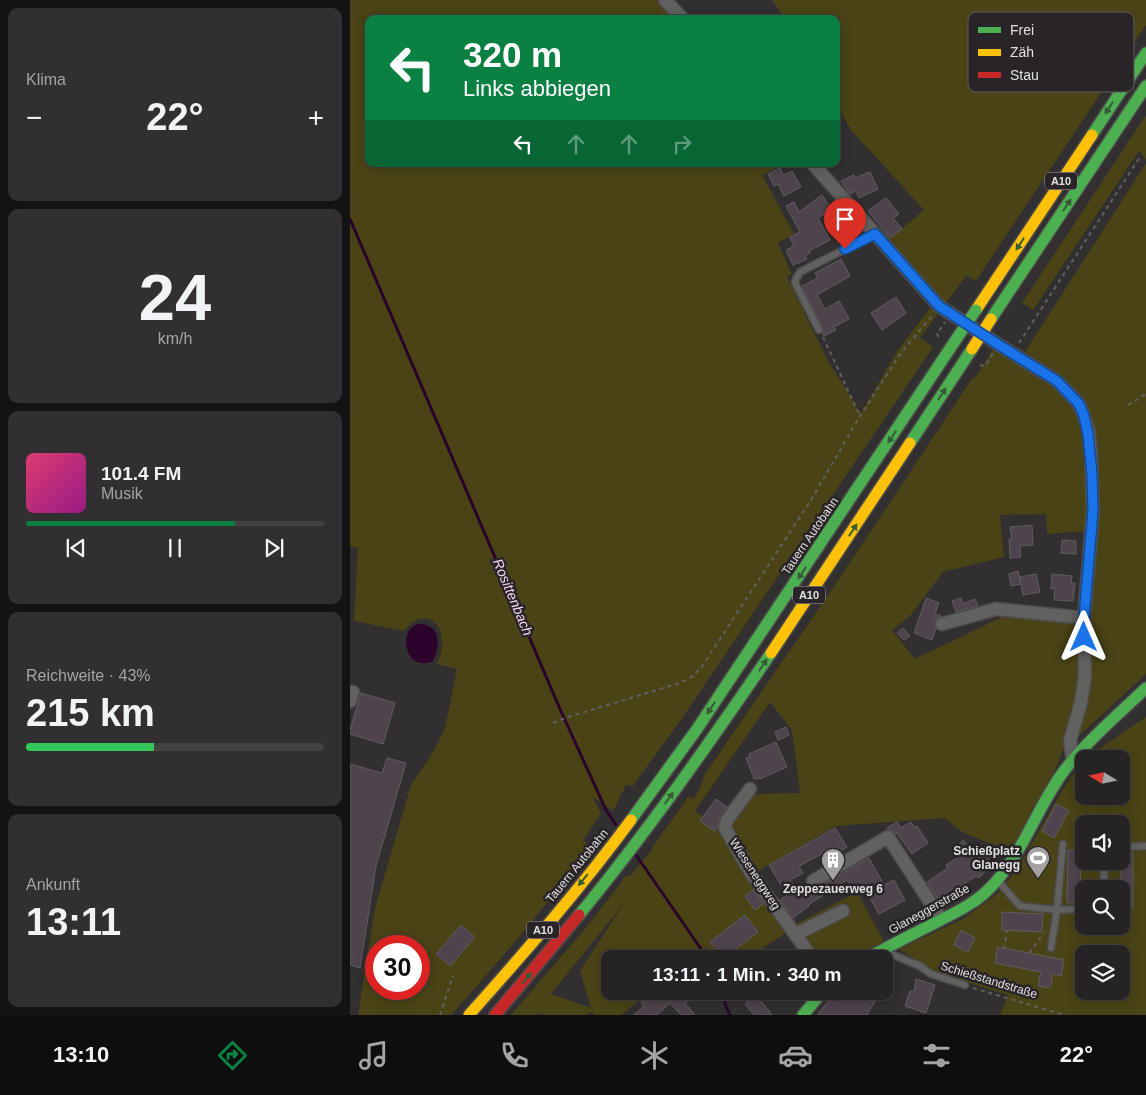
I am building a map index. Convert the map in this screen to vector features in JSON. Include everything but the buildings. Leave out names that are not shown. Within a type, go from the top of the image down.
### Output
[{"type":"main road","name":"Tauern Autobahn","points":[[1134,71],[1146,53]]},
{"type":"main road","name":"A10","points":[[495,1015],[624,858],[710,742],[776,646],[1146,86]]},
{"type":"main road","name":"Tauern Autobahn","points":[[469,1015],[521,957],[614,842],[702,721],[1120,92]]},
{"type":"main road","name":"Glaneggerstraße","points":[[882,950],[941,920],[973,902],[987,891],[998,880],[1019,849],[1040,809],[1073,760],[1093,738],[1146,688]]},
{"type":"main road","points":[[803,1015],[816,1000]]},
{"type":"street","points":[[665,0],[679,15]]},
{"type":"street","points":[[816,167],[939,306],[1057,381],[1079,404],[1084,416],[1091,453],[1093,511],[1084,618],[1085,676],[1081,702],[1070,741],[1073,760]]},
{"type":"street","points":[[942,624],[996,609],[1084,618]]},
{"type":"street","name":"Wieseneggweg","points":[[750,789],[727,820],[725,828],[751,873],[807,950]]},
{"type":"street","points":[[813,881],[888,837],[941,920]]},
{"type":"street","points":[[796,934],[843,911]]},
{"type":"lane","points":[[819,330],[796,283],[800,272],[875,234]]},
{"type":"lane","points":[[1051,948],[1057,910],[1063,844]]},
{"type":"lane","points":[[1130,847],[1146,846]]},
{"type":"lane","points":[[998,880],[1020,906],[1057,910],[1075,909]]},
{"type":"lane","name":"Schießstandstraße","points":[[893,955],[920,966],[931,974],[965,985]]},
{"type":"path","points":[[1013,354],[1140,157]]},
{"type":"path","points":[[940,338],[937,334],[950,314]]},
{"type":"path","points":[[553,723],[680,683],[693,676],[701,668],[811,500],[860,416],[900,353],[923,326]]},
{"type":"path","points":[[819,330],[860,416]]},
{"type":"path","points":[[980,365],[985,366],[999,345]]},
{"type":"path","points":[[1128,405],[1146,394]]},
{"type":"path","points":[[1004,948],[1007,930]]},
{"type":"path","points":[[1029,954],[1046,931],[1054,930]]},
{"type":"path","points":[[440,1015],[453,976]]},
{"type":"path","name":"Schießstandstraße","points":[[965,985],[1064,1015]]},
{"type":"shaded area","points":[[350,0],[657,0],[670,15],[365,15],[365,167],[778,167],[762,175],[794,234],[778,243],[792,274],[787,277],[827,359],[861,413],[898,350],[938,298],[887,241],[924,210],[851,130],[840,110],[840,15],[782,15],[772,0],[1146,0],[1146,25],[1134,43],[1134,12],[968,12],[968,92],[1102,92],[976,281],[966,276],[920,338],[933,347],[683,717],[633,786],[626,785],[613,811],[593,797],[601,814],[583,840],[591,848],[522,933],[451,1015],[358,1015],[365,971],[365,1000],[430,1000],[430,935],[371,935],[375,908],[411,785],[429,759],[445,728],[457,669],[436,664],[441,653],[441,632],[430,620],[422,619],[414,622],[404,631],[354,621],[358,548],[350,546]]},
{"type":"shaded area","points":[[1146,115],[1146,160],[1139,151],[1033,310],[1022,303]]},
{"type":"shaded area","points":[[1146,163],[1146,674],[1077,738],[1089,616],[1097,502],[1081,402],[1066,381],[1025,352]]},
{"type":"shaded area","points":[[994,348],[1054,386],[1069,401],[1077,413],[1082,426],[1087,458],[1087,531],[1047,534],[1046,514],[1000,515],[1004,557],[943,572],[910,616],[892,630],[915,659],[1006,615],[1079,621],[1079,678],[1074,709],[1062,754],[1049,783],[1011,852],[962,832],[945,818],[836,826],[749,876],[789,931],[760,950],[708,950],[706,947],[702,950],[601,950],[601,1000],[640,1000],[621,1015],[594,1015],[592,1011],[587,1015],[545,1015],[536,1013],[537,1015],[511,1015],[584,930],[625,876],[631,875],[651,851],[689,796],[693,799],[699,790],[705,774],[837,582],[973,377],[975,378]],"holes":[[[770,702],[792,730],[800,793],[751,794],[721,830],[695,811]],[[624,903],[580,971],[591,1008],[551,994]]]},
{"type":"shaded area","points":[[424,624],[435,631],[438,644],[433,661],[423,663],[416,661],[411,656],[407,650],[406,642],[410,629]]},
{"type":"shaded area","name":"Schießplatz Glanegg","points":[[1146,717],[1146,1015],[1000,1015],[1008,995],[936,973],[899,949],[963,919],[996,895],[1017,869],[1075,772],[1075,805],[1130,805],[1130,750],[1097,750]]},
{"type":"shaded area","points":[[857,892],[884,941],[868,950],[811,950],[794,925]]},
{"type":"waterway","name":"Rosittenbach","points":[[350,219],[560,709],[606,810],[616,825]]},
{"type":"waterway","name":"Rosittenbach","points":[[636,855],[702,950]]},
{"type":"waterway","name":"Rosittenbach","points":[[724,1000],[730,1015]]},
{"type":"traffic: fast","points":[[1134,71],[1146,53]]},
{"type":"traffic: fast","points":[[991,319],[1146,86]]},
{"type":"traffic: fast","points":[[1092,135],[1120,92]]},
{"type":"traffic: fast","points":[[957,338],[976,310]]},
{"type":"traffic: fast","points":[[631,820],[697,729],[957,338]]},
{"type":"traffic: fast","points":[[910,443],[972,349]]},
{"type":"traffic: fast","points":[[579,915],[654,819],[771,653]]},
{"type":"traffic: fast","points":[[883,950],[964,908],[988,890],[1010,864],[1052,789],[1070,763],[1080,751],[1146,688]]},
{"type":"traffic: fast","points":[[803,1015],[816,1000]]},
{"type":"traffic: slow","points":[[976,310],[1092,135]]},
{"type":"traffic: slow","points":[[972,349],[991,319]]},
{"type":"traffic: slow","points":[[771,653],[910,443]]},
{"type":"traffic: slow","points":[[469,1015],[573,895],[631,820]]},
{"type":"traffic: jam","points":[[495,1015],[579,915]]},
{"type":"place","name":"Schießplatz Glanegg","points":[[1038,879]]},
{"type":"place","name":"Zeppezauerweg 6","points":[[833,881]]},
{"type":"route","points":[[845,249],[875,234],[939,306],[1046,373],[1057,381],[1079,404],[1084,416],[1091,453],[1093,511],[1084,637]]}]
